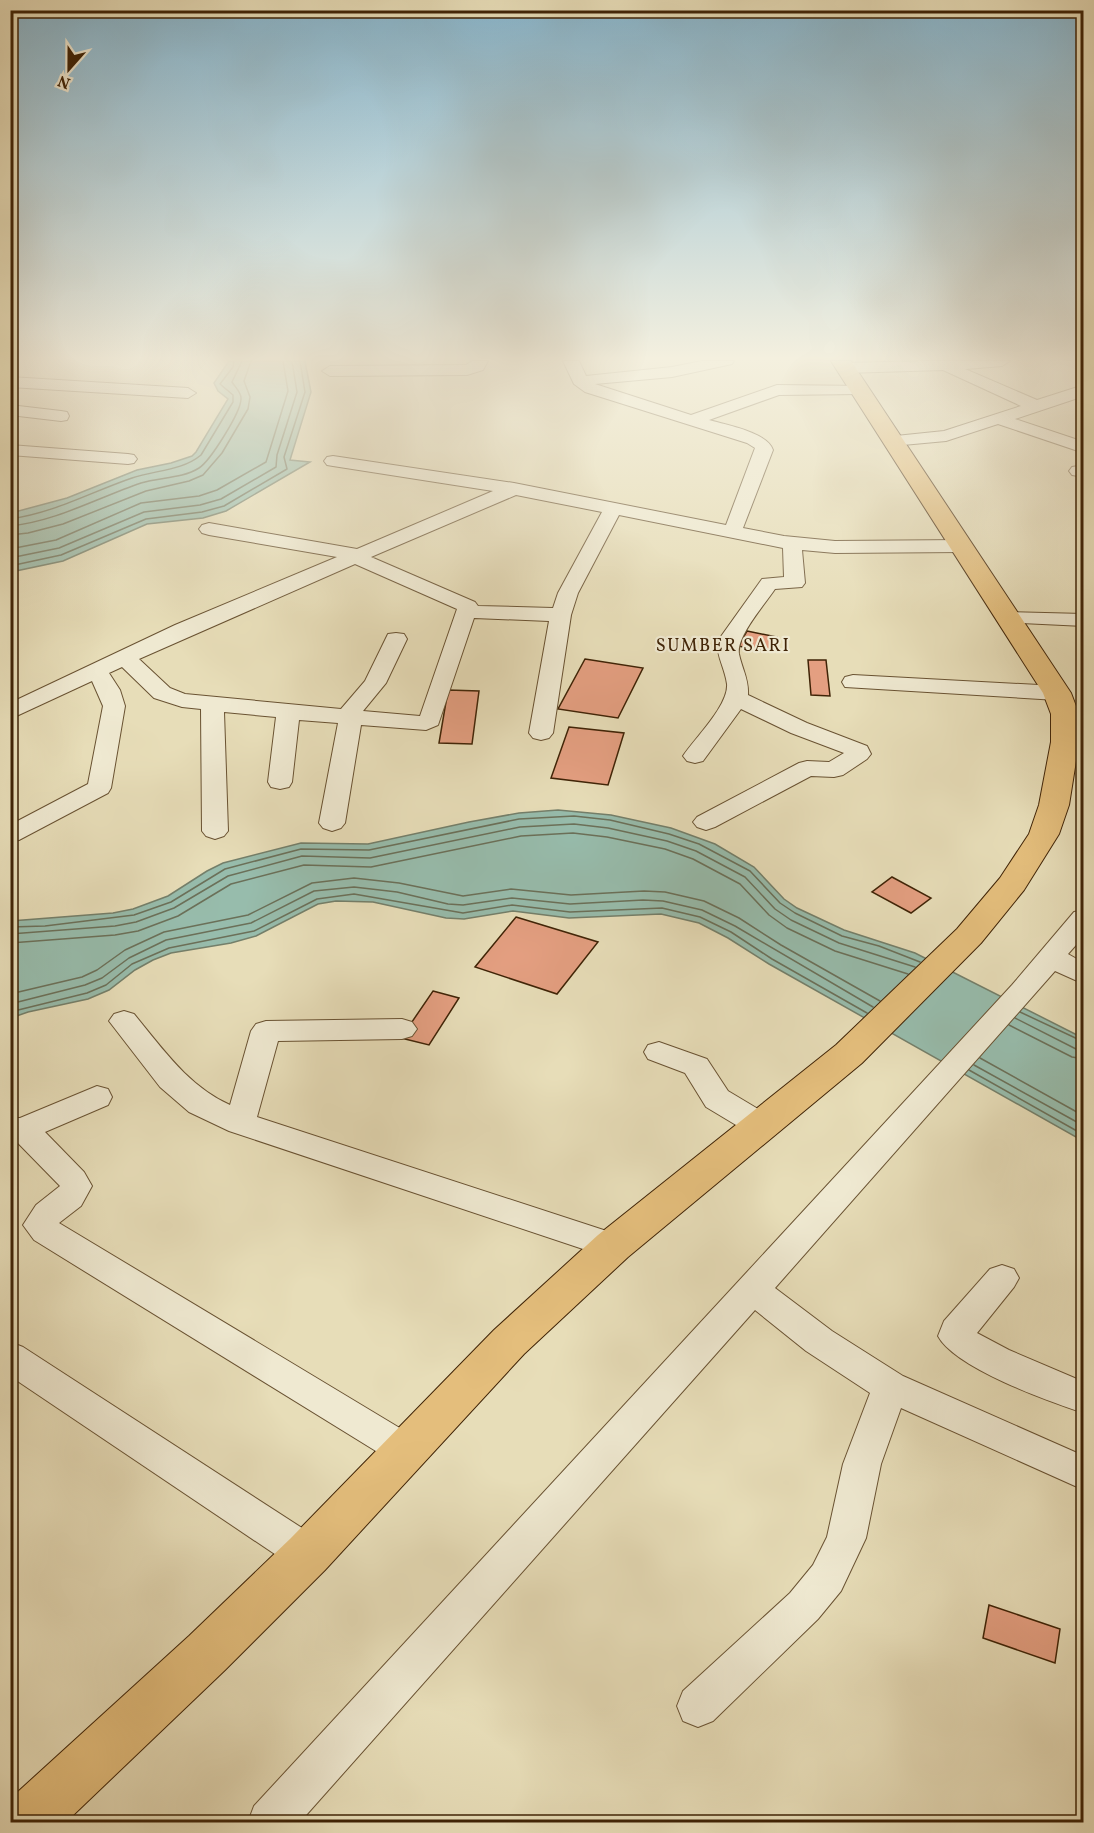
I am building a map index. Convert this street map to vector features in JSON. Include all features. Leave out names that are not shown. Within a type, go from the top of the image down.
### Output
[{"type":"highway","points":[[26,1822],[207,1653],[308,1554],[509,1342],[613,1246],[849,1054],[969,936],[1013,882],[1044,834],[1054,805],[1065,742],[1065,714],[1057,693],[896,447]]},
{"type":"street","points":[[732,533],[764,450],[763,447]]},
{"type":"street","points":[[10,450],[128,459]]},
{"type":"street","points":[[333,461],[514,489],[792,543],[836,547],[962,546]]},
{"type":"street","points":[[10,712],[124,657],[514,489]]},
{"type":"street","points":[[541,733],[561,615],[567,593],[613,509]]},
{"type":"street","points":[[124,657],[162,693],[182,700],[349,718],[428,722],[467,612],[465,605],[357,556],[209,529]]},
{"type":"street","points":[[696,756],[737,698],[738,683],[728,653],[728,642],[769,583],[795,583],[792,543]]},
{"type":"street","points":[[467,612],[561,615]]},
{"type":"street","points":[[1008,618],[1083,620]]},
{"type":"street","points":[[332,822],[349,718],[354,705],[379,677],[396,639]]},
{"type":"street","points":[[10,835],[99,788],[114,706],[109,690],[96,670]]},
{"type":"street","points":[[853,682],[1057,693]]},
{"type":"street","points":[[706,822],[807,768],[834,771],[855,758],[860,752],[799,728],[737,698]]},
{"type":"street","points":[[212,704],[215,831]]},
{"type":"street","points":[[280,782],[288,712]]},
{"type":"street","points":[[270,1822],[1022,992],[1083,918]]},
{"type":"street","points":[[1050,956],[1083,975]]},
{"type":"street","points":[[124,1021],[171,1080],[200,1104],[240,1123],[613,1246]]},
{"type":"street","points":[[240,1123],[266,1031],[402,1029]]},
{"type":"street","points":[[659,1052],[696,1066],[717,1099],[762,1126]]},
{"type":"street","points":[[97,1097],[16,1129],[73,1180],[76,1186],[72,1196],[44,1215],[40,1225],[46,1231],[405,1450]]},
{"type":"street","points":[[1002,1278],[957,1331],[956,1336],[963,1343],[981,1352],[1083,1398]]},
{"type":"street","points":[[752,1289],[819,1341],[890,1387],[1082,1469]]},
{"type":"street","points":[[10,1357],[308,1554]]},
{"type":"street","points":[[698,1706],[804,1606],[826,1578],[846,1538],[862,1464],[890,1387]]},
{"type":"water","points":[[199,447],[294,447],[290,460],[310,462],[226,511],[203,518],[147,524],[63,561],[11,572],[11,513],[67,498],[137,470],[171,463],[192,456]]},
{"type":"water","points":[[558,810],[611,815],[671,828],[715,844],[754,867],[784,899],[797,908],[844,930],[915,953],[1083,1038],[1083,1141],[769,964],[728,938],[699,923],[661,914],[569,918],[513,911],[464,919],[446,918],[373,902],[336,901],[318,904],[256,936],[231,943],[171,953],[153,960],[135,970],[109,990],[88,999],[11,1018],[11,921],[113,913],[133,909],[168,896],[223,863],[301,843],[368,844],[519,813]]},
{"type":"building","points":[[747,631],[777,637],[769,652],[738,646]]},
{"type":"building","points":[[585,659],[643,668],[618,718],[558,709]]},
{"type":"building","points":[[808,660],[826,660],[830,696],[811,695]]},
{"type":"building","points":[[448,690],[479,691],[472,744],[439,743]]},
{"type":"building","points":[[569,727],[624,733],[608,785],[551,778]]},
{"type":"building","points":[[892,877],[931,898],[911,913],[872,892]]},
{"type":"building","points":[[516,917],[598,942],[557,994],[475,967]]},
{"type":"building","points":[[433,991],[459,998],[429,1045],[401,1038]]},
{"type":"building","points":[[989,1605],[1060,1629],[1055,1663],[983,1638]]},
{"type":"district","name":"SUMBER SARI","points":[[723,646]]}]
